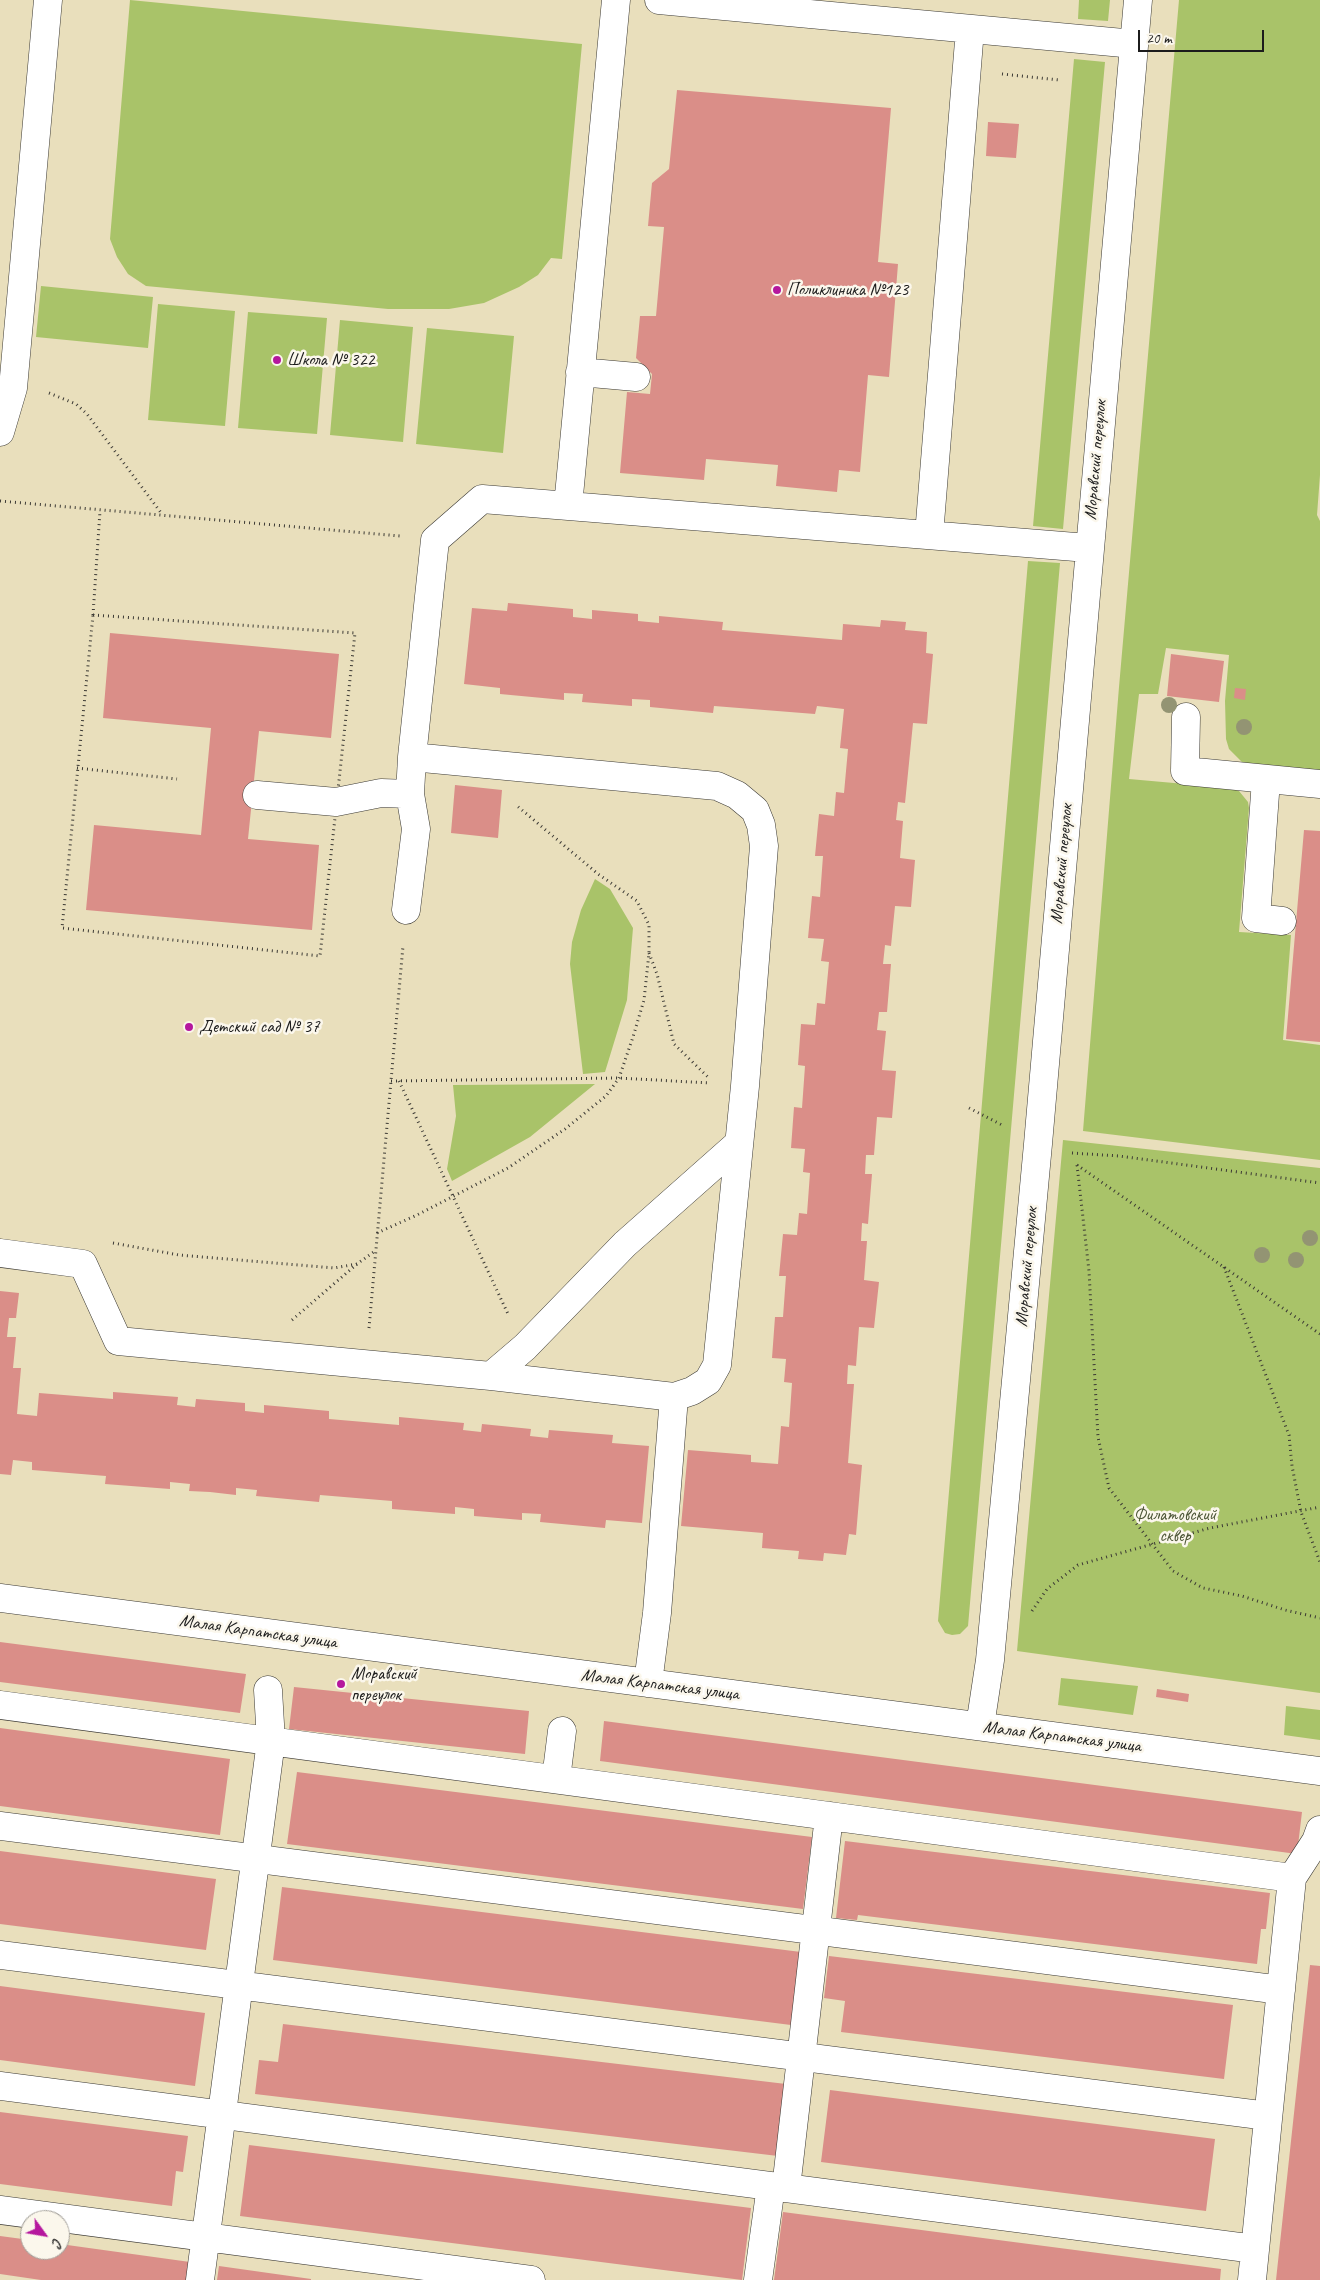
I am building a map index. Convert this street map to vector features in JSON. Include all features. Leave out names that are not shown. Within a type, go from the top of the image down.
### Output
[{"type":"street","points":[[0,432],[13,388],[48,0]]},
{"type":"street","points":[[568,506],[616,0]]},
{"type":"street","points":[[659,0],[797,6],[970,28],[1134,44]]},
{"type":"street","name":"Моравский переулок","points":[[980,1726],[1050,1148],[1088,548],[1138,0]]},
{"type":"street","points":[[929,535],[970,28]]},
{"type":"street","points":[[580,372],[636,377]]},
{"type":"street","points":[[406,910],[416,829],[410,794],[412,757],[434,540],[482,499],[1088,548]]},
{"type":"street","points":[[1186,717],[1185,771],[1320,784]]},
{"type":"street","points":[[0,1253],[82,1264],[118,1341],[366,1366],[491,1376],[674,1397],[692,1391],[708,1381],[717,1365],[739,1143],[764,846],[761,825],[755,810],[737,795],[717,786],[412,757]]},
{"type":"street","points":[[1266,780],[1256,918],[1282,920]]},
{"type":"street","points":[[256,795],[336,802],[381,793],[410,794]]},
{"type":"street","points":[[491,1376],[525,1347],[625,1244],[739,1143]]},
{"type":"street","points":[[648,1683],[657,1613],[674,1397]]},
{"type":"street","name":"Малая Карпатская улица","points":[[0,1598],[1320,1771]]},
{"type":"street","points":[[200,2280],[271,1741],[268,1690]]},
{"type":"street","points":[[0,1705],[1292,1878]]},
{"type":"street","points":[[556,1779],[562,1731]]},
{"type":"street","points":[[758,2280],[779,2187],[801,2057],[829,1816]]},
{"type":"street","points":[[0,1826],[1281,1990]]},
{"type":"street","points":[[1252,2280],[1292,1878],[1316,1841],[1320,1830]]},
{"type":"street","points":[[0,1955],[1268,2116]]},
{"type":"street","points":[[0,2086],[1255,2249]]},
{"type":"street","points":[[0,2210],[531,2280]]},
{"type":"path","points":[[967,71],[1059,80]]},
{"type":"path","points":[[13,388],[53,394],[76,404],[87,414],[162,514]]},
{"type":"path","points":[[0,501],[162,514],[434,540]]},
{"type":"path","points":[[93,615],[355,633],[320,956],[62,928],[93,615],[100,510]]},
{"type":"path","points":[[77,768],[177,779]]},
{"type":"path","points":[[377,1233],[508,1168],[565,1129],[606,1096],[619,1078],[644,1000],[649,953],[649,925],[637,901],[591,868],[509,798]]},
{"type":"path","points":[[368,1338],[406,910]]},
{"type":"path","points":[[391,1081],[619,1078],[714,1084],[674,1044],[657,974],[649,953]]},
{"type":"path","points":[[399,1081],[494,1288],[525,1347]]},
{"type":"path","points":[[969,1108],[1050,1148],[1077,1165],[1320,1334]]},
{"type":"path","points":[[1050,1148],[1320,1183]]},
{"type":"path","points":[[1077,1165],[1089,1270],[1098,1437],[1109,1488],[1173,1571],[1203,1588],[1242,1596],[1285,1610],[1320,1618]]},
{"type":"path","points":[[109,1242],[155,1252],[221,1260],[334,1268],[357,1264]]},
{"type":"path","points":[[291,1321],[376,1250]]},
{"type":"path","points":[[1224,1266],[1289,1435],[1292,1466],[1301,1512],[1320,1562]]},
{"type":"path","points":[[1027,1617],[1047,1589],[1078,1565],[1210,1528],[1320,1507]]},
{"type":"green space","points":[[130,0],[582,44],[562,259],[551,258],[538,275],[519,287],[484,303],[449,309],[388,309],[146,286],[128,274],[117,257],[110,239]]},
{"type":"green space","points":[[1079,0],[1110,0],[1108,21],[1078,19]]},
{"type":"green space","points":[[1179,0],[1320,0],[1320,475],[1317,515],[1320,521],[1320,772],[1256,767],[1242,762],[1229,749],[1226,739],[1225,701],[1229,655],[1166,648],[1158,694],[1139,694],[1129,779],[1230,788],[1239,791],[1248,802],[1239,932],[1291,935],[1283,1040],[1320,1045],[1320,1160],[1083,1131],[1119,687]]},
{"type":"green space","points":[[1074,59],[1105,62],[1063,529],[1033,526]]},
{"type":"green space","points":[[41,286],[153,297],[148,348],[36,337]]},
{"type":"green space","points":[[158,304],[235,311],[225,426],[148,420]]},
{"type":"green space","points":[[248,312],[327,318],[317,434],[238,428]]},
{"type":"green space","points":[[340,320],[413,327],[403,442],[330,435]]},
{"type":"green space","points":[[427,328],[514,336],[503,453],[416,444]]},
{"type":"green space","points":[[1028,561],[1060,563],[968,1626],[960,1634],[952,1635],[945,1633],[938,1621]]},
{"type":"green space","points":[[595,879],[610,889],[633,928],[627,1000],[605,1072],[583,1074],[570,964],[572,942],[581,910]]},
{"type":"green space","points":[[595,1084],[530,1137],[452,1181],[447,1169],[456,1116],[453,1085]]},
{"type":"green space","name":"Филатовский сквер","points":[[1063,1140],[1320,1168],[1320,1693],[1017,1651]]},
{"type":"green space","points":[[1061,1678],[1138,1686],[1133,1715],[1058,1705]]},
{"type":"green space","points":[[1286,1706],[1320,1710],[1320,1740],[1284,1735]]},
{"type":"building","name":"Поликлиника №123","points":[[677,90],[891,108],[878,262],[898,264],[889,377],[868,375],[860,472],[839,470],[837,492],[776,486],[778,465],[706,459],[704,480],[620,473],[627,392],[650,394],[652,374],[636,358],[640,316],[656,316],[664,227],[648,226],[652,183],[669,169]]},
{"type":"building","points":[[988,122],[1019,124],[1016,158],[986,156]]},
{"type":"building","points":[[508,603],[573,609],[573,617],[592,619],[592,610],[638,614],[638,621],[659,623],[659,616],[723,622],[722,630],[842,640],[843,624],[880,627],[881,620],[906,622],[905,630],[927,632],[926,653],[933,654],[927,724],[913,723],[905,803],[898,802],[896,820],[903,821],[900,858],[915,860],[911,907],[895,906],[891,946],[885,945],[883,964],[891,964],[887,1012],[879,1012],[877,1030],[886,1031],[882,1070],[896,1071],[892,1118],[877,1117],[874,1155],[866,1155],[865,1174],[872,1174],[868,1224],[862,1223],[861,1241],[867,1241],[864,1280],[879,1282],[874,1328],[859,1327],[856,1366],[848,1365],[847,1384],[854,1384],[848,1463],[862,1465],[856,1535],[849,1534],[846,1555],[824,1553],[823,1561],[798,1559],[799,1551],[762,1548],[763,1533],[681,1526],[688,1450],[751,1455],[751,1462],[778,1464],[781,1426],[789,1427],[792,1383],[784,1382],[786,1359],[772,1358],[775,1317],[783,1317],[786,1276],[779,1276],[783,1234],[797,1235],[799,1213],[807,1214],[810,1173],[803,1172],[805,1149],[791,1148],[794,1107],[802,1108],[805,1066],[798,1065],[801,1024],[815,1025],[817,1003],[825,1004],[829,962],[821,961],[824,939],[808,938],[812,896],[820,897],[823,856],[815,856],[819,814],[834,816],[836,792],[844,793],[848,749],[840,748],[844,709],[817,706],[815,714],[714,706],[713,713],[650,707],[650,700],[632,699],[632,706],[582,702],[583,694],[564,693],[564,700],[500,694],[500,688],[464,684],[472,608],[507,611]]},
{"type":"building","points":[[110,633],[339,654],[331,738],[259,731],[248,839],[319,845],[312,930],[86,910],[94,825],[201,835],[211,728],[103,718]]},
{"type":"building","points":[[1171,654],[1224,661],[1219,702],[1167,696]]},
{"type":"building","points":[[1235,688],[1246,689],[1245,700],[1234,698]]},
{"type":"building","points":[[455,785],[502,790],[498,838],[451,833]]},
{"type":"building","points":[[1304,830],[1320,831],[1320,1042],[1286,1039]]},
{"type":"building","points":[[0,1291],[19,1293],[16,1318],[9,1318],[7,1337],[16,1337],[13,1368],[21,1368],[17,1414],[37,1416],[39,1393],[113,1399],[113,1392],[178,1397],[177,1405],[195,1407],[196,1399],[245,1403],[245,1411],[264,1413],[264,1405],[329,1411],[329,1419],[399,1425],[399,1417],[464,1423],[463,1430],[481,1432],[482,1424],[531,1429],[530,1436],[548,1438],[549,1430],[613,1435],[612,1443],[649,1446],[642,1523],[606,1520],[605,1528],[540,1522],[541,1514],[522,1513],[522,1520],[474,1516],[474,1509],[455,1507],[455,1514],[392,1509],[392,1501],[320,1495],[319,1502],[256,1496],[257,1490],[236,1488],[236,1495],[189,1491],[190,1484],[170,1482],[170,1489],[105,1484],[106,1476],[32,1470],[32,1462],[13,1460],[11,1475],[0,1474]]},
{"type":"building","points":[[0,1642],[246,1674],[240,1713],[0,1682]]},
{"type":"building","points":[[294,1687],[529,1711],[525,1754],[289,1729]]},
{"type":"building","points":[[1157,1689],[1189,1694],[1188,1702],[1156,1697]]},
{"type":"building","points":[[604,1721],[1302,1812],[1297,1854],[600,1761]]},
{"type":"building","points":[[0,1728],[230,1759],[220,1835],[0,1806]]},
{"type":"building","points":[[297,1772],[812,1837],[803,1909],[287,1844]]},
{"type":"building","points":[[845,1841],[1270,1893],[1266,1929],[1261,1929],[1257,1964],[858,1915],[857,1920],[836,1918]]},
{"type":"building","points":[[0,1851],[216,1879],[206,1950],[0,1924]]},
{"type":"building","points":[[282,1887],[801,1952],[791,2025],[273,1960]]},
{"type":"building","points":[[829,1956],[1233,2005],[1224,2079],[841,2032],[845,2001],[824,1998]]},
{"type":"building","points":[[1310,1965],[1320,1966],[1320,2280],[1276,2280]]},
{"type":"building","points":[[0,1986],[205,2013],[195,2086],[0,2060]]},
{"type":"building","points":[[283,2024],[786,2084],[778,2156],[255,2094],[259,2060],[278,2062]]},
{"type":"building","points":[[830,2090],[1215,2139],[1206,2211],[821,2162]]},
{"type":"building","points":[[0,2112],[188,2136],[183,2172],[176,2171],[172,2206],[0,2184]]},
{"type":"building","points":[[249,2145],[751,2208],[742,2280],[240,2216]]},
{"type":"building","points":[[783,2212],[1221,2269],[1220,2280],[774,2280]]},
{"type":"building","points":[[0,2236],[20,2239],[20,2260],[70,2260],[70,2245],[190,2262],[187,2280],[41,2280],[0,2274]]},
{"type":"building","points":[[219,2266],[311,2279],[311,2280],[217,2280]]},
{"type":"place","name":"Поликлиника №123","points":[[777,290]]},
{"type":"place","name":"Школа № 322","points":[[277,360]]},
{"type":"place","name":"Детский сад № 37","points":[[189,1027]]},
{"type":"place","name":"Моравский переулок","points":[[341,1684]]}]
